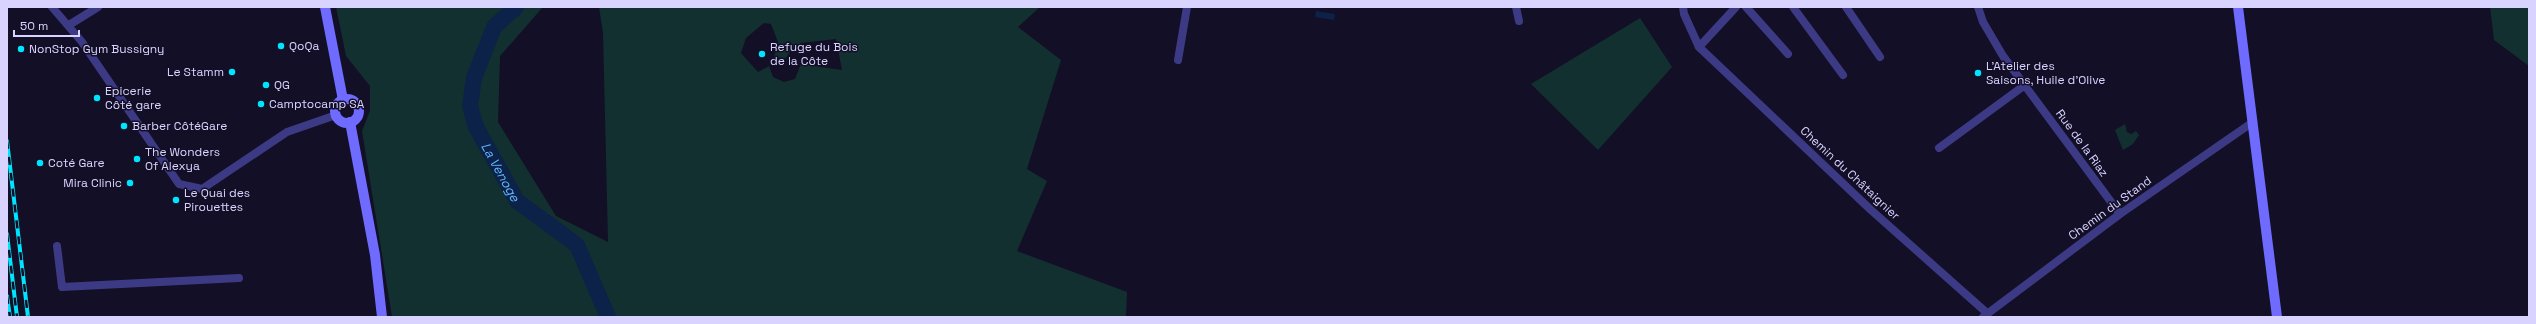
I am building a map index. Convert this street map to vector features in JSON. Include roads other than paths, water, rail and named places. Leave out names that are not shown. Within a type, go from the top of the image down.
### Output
[{"type":"main road","points":[[325,7],[343,100]]},
{"type":"main road","points":[[2238,7],[2277,317]]},
{"type":"main road","points":[[343,100],[354,101],[359,108],[358,115],[350,122],[342,121],[336,115],[337,104],[343,100]]},
{"type":"main road","points":[[350,122],[375,254],[382,317]]},
{"type":"street","points":[[52,7],[69,25],[172,176],[179,184],[202,189],[287,132],[336,115]]},
{"type":"street","points":[[69,25],[98,7]]},
{"type":"street","points":[[1178,60],[1187,7]]},
{"type":"street","points":[[1516,7],[1519,21]]},
{"type":"street","points":[[1683,7],[1699,47],[1736,7]]},
{"type":"street","points":[[1746,7],[1788,54]]},
{"type":"street","points":[[1793,7],[1843,75]]},
{"type":"street","points":[[1846,7],[1880,57]]},
{"type":"street","name":"Rue de la Riaz","points":[[1978,7],[1983,22],[2003,56],[2120,214]]},
{"type":"street","name":"Chemin du Châtaignier","points":[[1699,47],[1871,210],[1985,315]]},
{"type":"street","points":[[1942,146],[2025,85]]},
{"type":"street","name":"Chemin du Stand","points":[[1985,315],[2120,214],[2252,122]]},
{"type":"street","points":[[57,246],[62,287],[239,278]]},
{"type":"water","points":[[1316,11],[1335,14],[1334,20],[1315,17]]},
{"type":"waterway","name":"La Venoge","points":[[516,7],[494,27],[474,78],[470,106],[476,127],[517,201],[577,245],[608,317]]},
{"type":"railway","points":[[7,141],[28,317]]},
{"type":"railway","points":[[7,234],[17,317]]},
{"type":"railway","points":[[7,296],[10,317]]},
{"type":"place","name":"QoQa","points":[[281,46]]},
{"type":"place","name":"NonStop Gym Bussigny","points":[[21,49]]},
{"type":"place","name":"Refuge du Bois de la Côte","points":[[762,54]]},
{"type":"place","name":"Le Stamm","points":[[232,72]]},
{"type":"place","name":"L'Atelier des Saisons, Huile d'Olive","points":[[1978,73]]},
{"type":"place","name":"QG","points":[[266,85]]},
{"type":"place","name":"Epicerie Côté gare","points":[[97,98]]},
{"type":"place","name":"Camptocamp SA","points":[[261,104]]},
{"type":"place","name":"Barber CôtéGare","points":[[124,126]]},
{"type":"place","name":"The Wonders Of Alexya","points":[[137,159]]},
{"type":"place","name":"Coté Gare","points":[[40,163]]},
{"type":"place","name":"Mira Clinic","points":[[130,183]]},
{"type":"place","name":"Le Quai des Pirouettes","points":[[176,200]]}]
